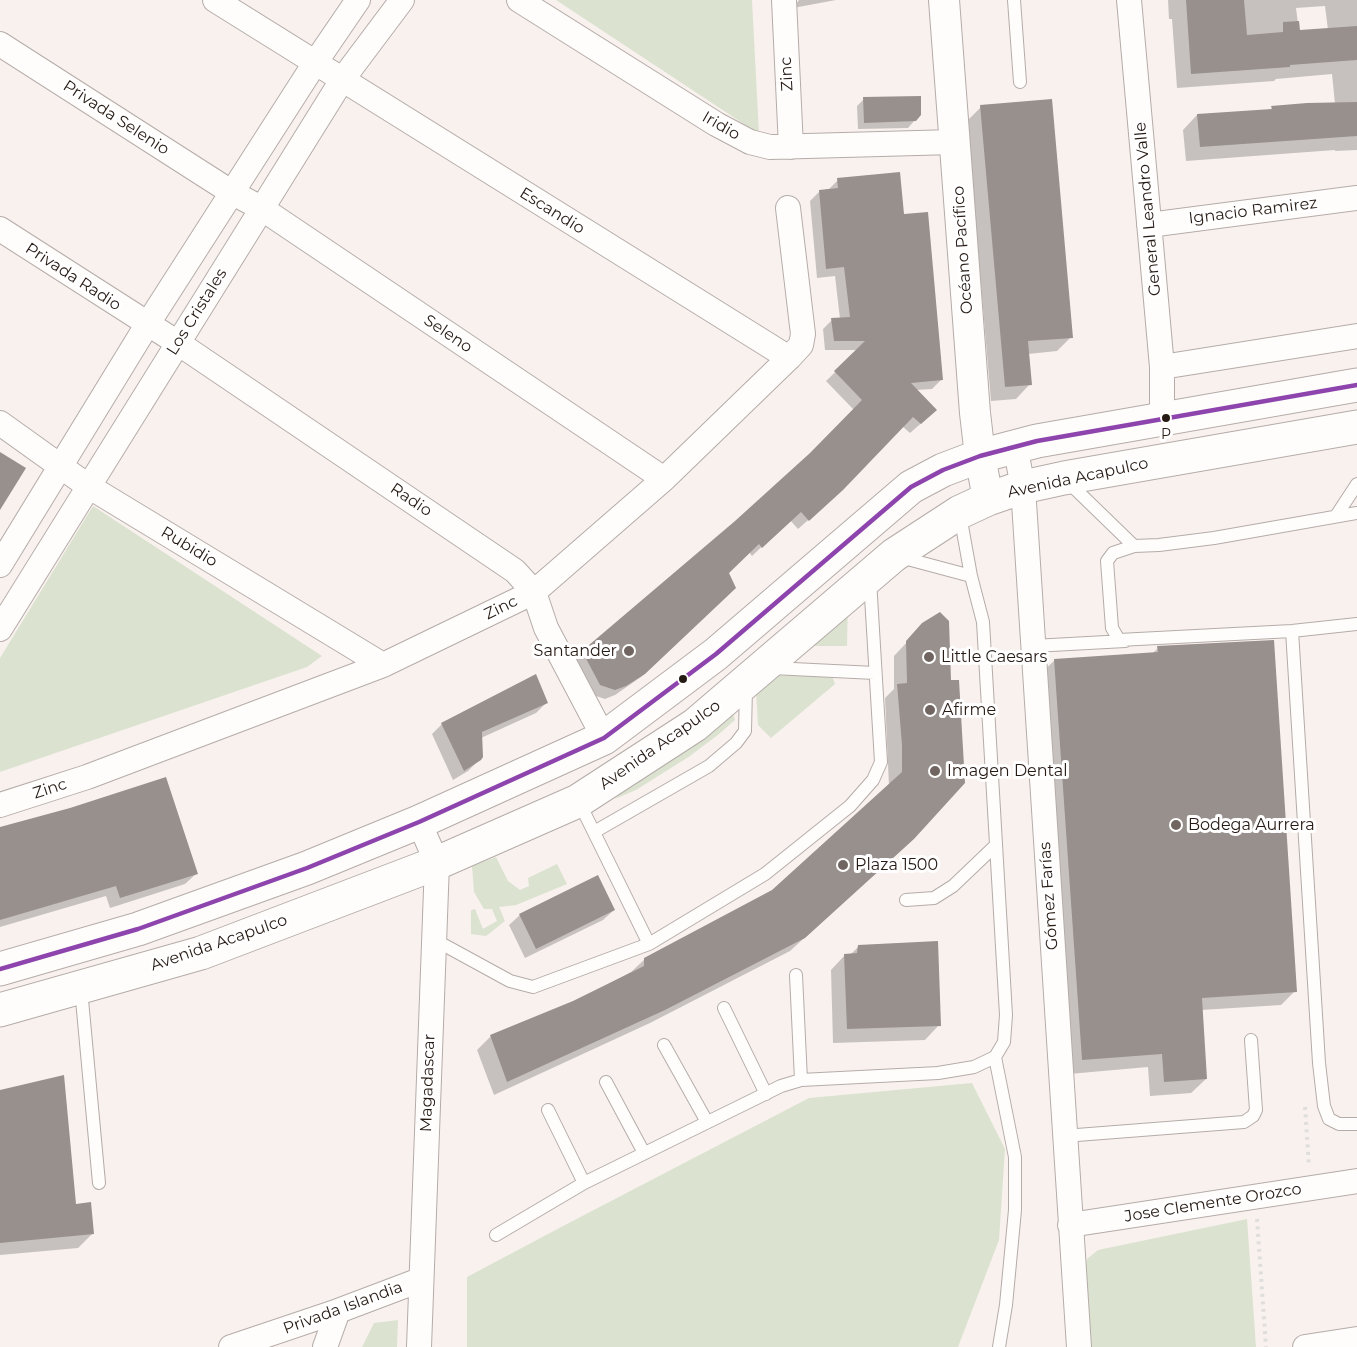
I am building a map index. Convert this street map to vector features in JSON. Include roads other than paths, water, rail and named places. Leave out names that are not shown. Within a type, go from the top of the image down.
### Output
[{"type":"main road","points":[[0,969],[138,929],[307,868],[419,822],[604,738],[716,654],[911,487],[943,470],[1016,446],[1162,418],[1357,385]]},
{"type":"main road","name":"Avenida Acapulco","points":[[0,1010],[201,953],[437,863],[578,801],[695,725],[894,555],[974,506],[1023,487],[1064,478],[1357,427]]},
{"type":"street","name":"Escandio","points":[[215,0],[789,358]]},
{"type":"street","points":[[0,565],[231,192],[357,0]]},
{"type":"street","name":"Los Cristales","points":[[0,629],[342,80],[402,0]]},
{"type":"street","name":"Iridio","points":[[519,0],[716,124],[750,142],[770,147],[954,142]]},
{"type":"street","name":"Zinc","points":[[784,0],[791,147]]},
{"type":"street","name":"Océano Pacífico","points":[[944,0],[980,456],[974,506]]},
{"type":"street","name":"General Leandro Valle","points":[[1129,0],[1162,368],[1162,418]]},
{"type":"street","name":"Privada Selenio","points":[[0,44],[231,192]]},
{"type":"street","name":"Seleno","points":[[231,192],[261,208],[664,479]]},
{"type":"street","name":"Ignacio Ramirez","points":[[1149,225],[1357,198]]},
{"type":"street","name":"Zinc","points":[[0,805],[87,777],[383,665],[534,592],[664,479],[801,345],[803,334],[788,208]]},
{"type":"street","name":"Privada Radio","points":[[0,229],[147,325]]},
{"type":"street","name":"Radio","points":[[147,325],[178,343],[515,571],[534,592],[546,628],[604,738]]},
{"type":"street","points":[[1162,368],[1357,336]]},
{"type":"street","name":"Rubidio","points":[[0,423],[88,486],[383,665]]},
{"type":"street","name":"Gómez Farías","points":[[1016,446],[1023,487],[1079,1347]]},
{"type":"street","name":"Magadascar","points":[[419,822],[437,863],[419,1347]]},
{"type":"street","name":"Jose Clemente Orozco","points":[[1070,1225],[1357,1181]]},
{"type":"street","name":"Privada Islandia","points":[[231,1347],[338,1311],[420,1280]]},
{"type":"street","points":[[325,1347],[338,1311]]},
{"type":"street","points":[[1305,1347],[1357,1339]]},
{"type":"lane","points":[[1014,0],[1020,82]]},
{"type":"lane","points":[[1064,478],[1134,546]]},
{"type":"lane","points":[[1336,516],[1357,484]]},
{"type":"lane","points":[[496,1235],[584,1183],[707,1122],[801,1080],[938,1074],[974,1067],[995,1057],[1004,1042],[1006,1015],[982,622],[971,576],[974,506]]},
{"type":"lane","points":[[1125,641],[1119,640],[1112,628],[1107,561],[1113,553],[1134,546],[1214,538],[1357,513]]},
{"type":"lane","points":[[894,555],[971,576]]},
{"type":"lane","points":[[433,939],[510,981],[533,987],[649,944],[765,874],[850,806],[873,780],[881,762],[870,576]]},
{"type":"lane","points":[[1033,646],[1223,633],[1292,631],[1357,624]]},
{"type":"lane","points":[[1292,631],[1318,1053],[1324,1106],[1329,1119],[1339,1124],[1357,1124]]},
{"type":"lane","points":[[594,832],[709,766],[736,743],[745,731],[755,675],[875,673]]},
{"type":"lane","points":[[578,801],[649,944]]},
{"type":"lane","points":[[906,900],[934,898],[953,886],[996,845]]},
{"type":"lane","points":[[796,975],[801,1080]]},
{"type":"lane","points":[[81,987],[99,1183]]},
{"type":"lane","points":[[724,1008],[766,1094]]},
{"type":"lane","points":[[1064,1136],[1244,1122],[1253,1116],[1256,1110],[1251,1040]]},
{"type":"lane","points":[[664,1045],[707,1122]]},
{"type":"lane","points":[[995,1057],[1015,1157],[1015,1210],[1006,1305],[999,1347]]},
{"type":"lane","points":[[606,1082],[644,1153]]},
{"type":"lane","points":[[548,1110],[584,1183]]},
{"type":"place","name":"P","points":[[1166,418]]},
{"type":"place","name":"Santander","points":[[629,651]]},
{"type":"place","name":"Little Caesars","points":[[929,657]]},
{"type":"place","name":"Afirme","points":[[930,710]]},
{"type":"place","name":"Imagen Dental","points":[[935,771]]},
{"type":"place","name":"Bodega Aurrera","points":[[1176,825]]},
{"type":"place","name":"Plaza 1500","points":[[843,865]]}]
